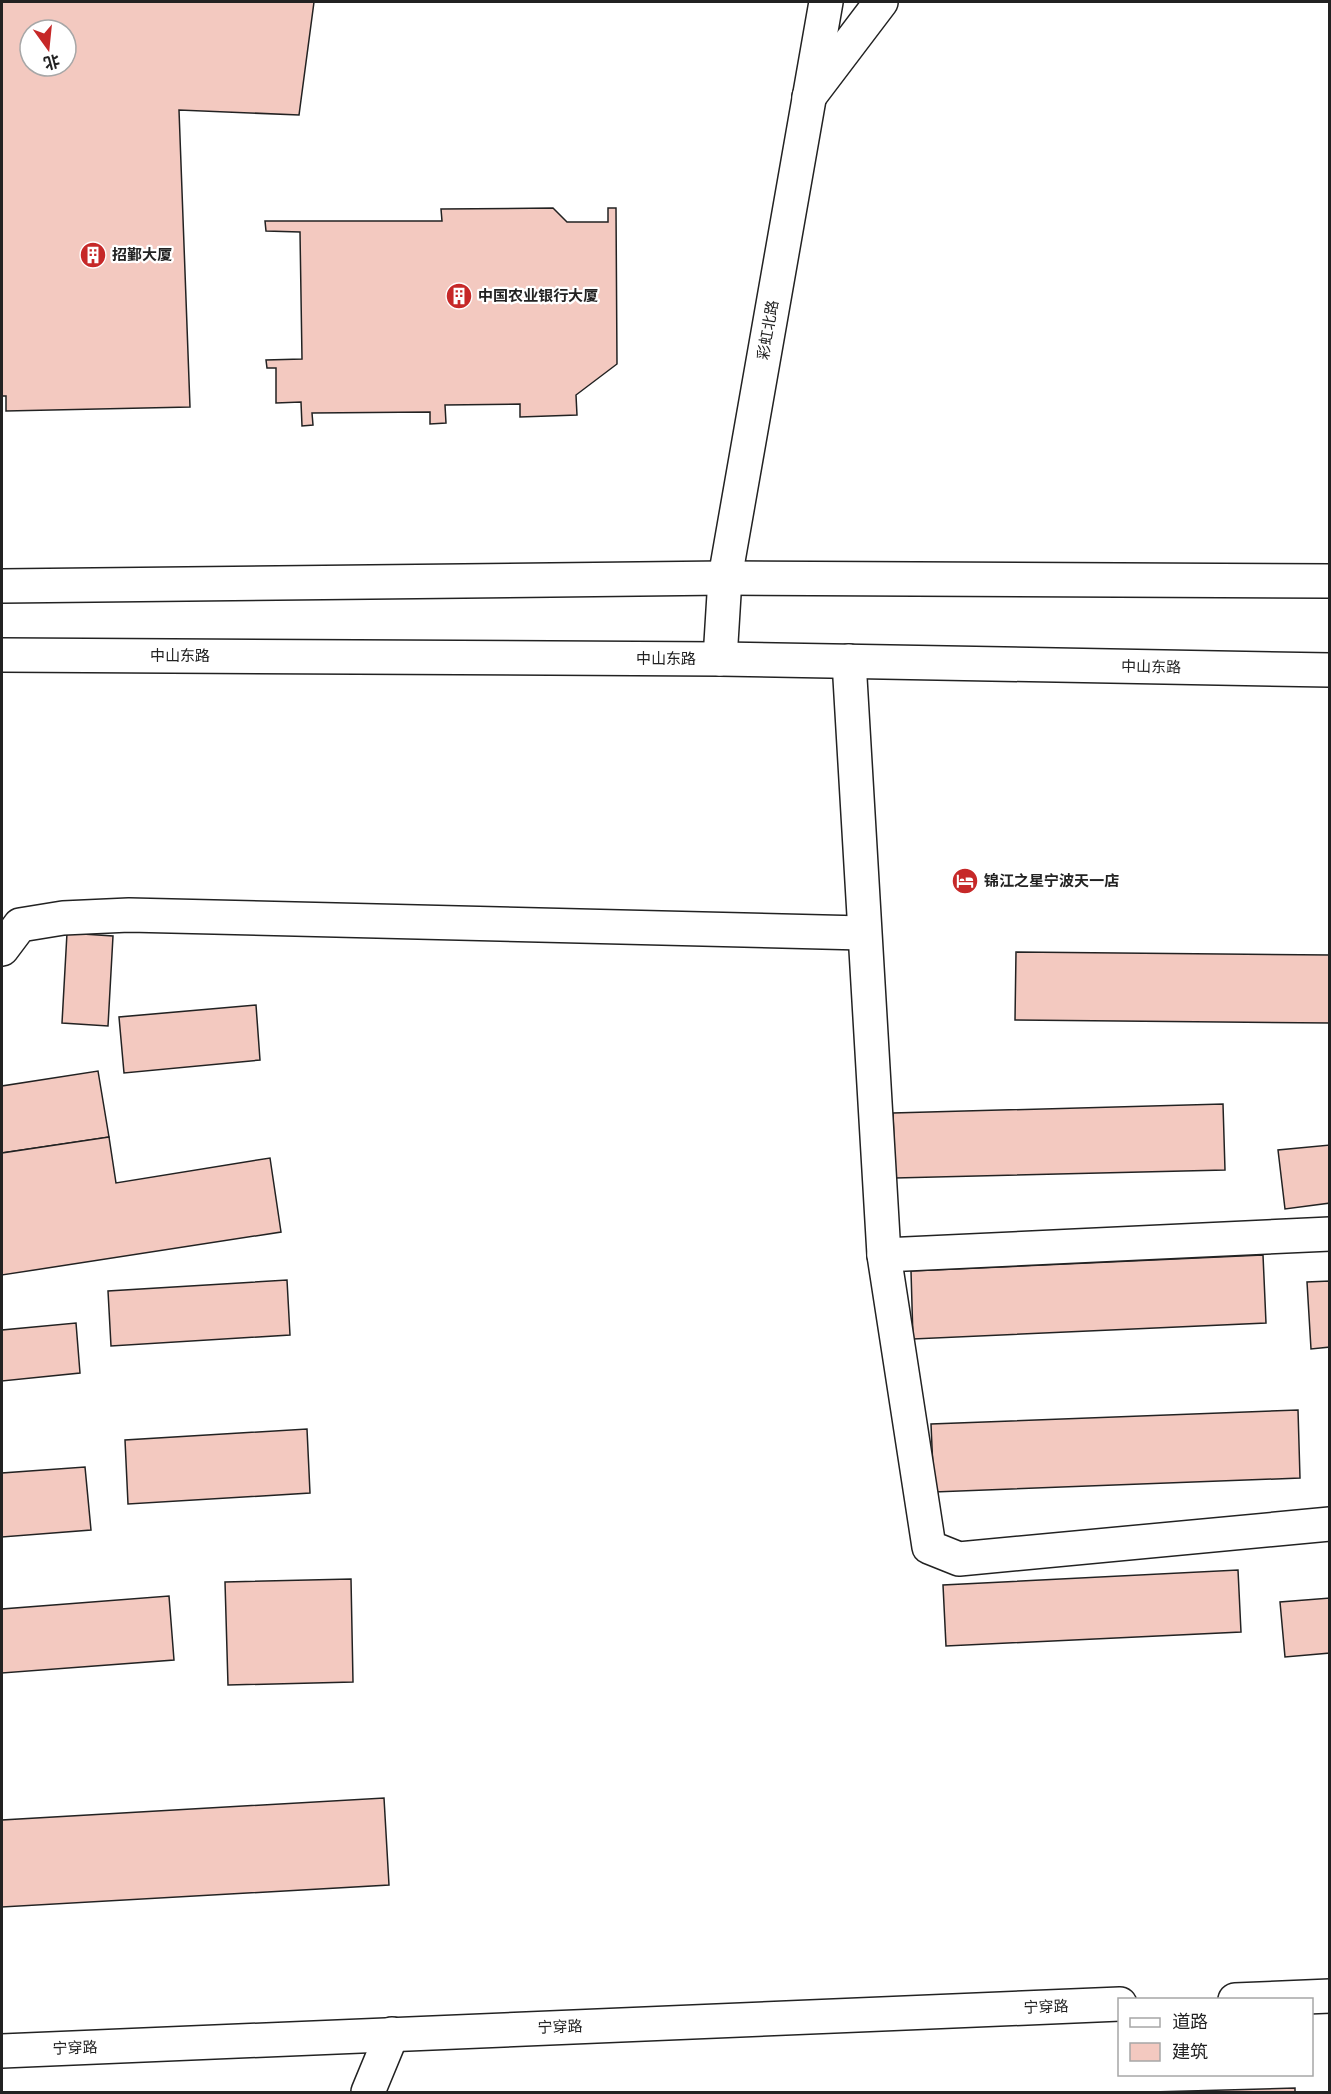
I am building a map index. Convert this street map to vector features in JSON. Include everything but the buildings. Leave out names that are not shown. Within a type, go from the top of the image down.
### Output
[{"type":"main road","name":"彩虹北路","points":[[720,659],[725,578],[826,2]]},
{"type":"main road","points":[[809,97],[881,2]]},
{"type":"main road","points":[[2,586],[725,578],[1329,581]]},
{"type":"main road","name":"中山东路","points":[[2,655],[720,659],[1329,670]]},
{"type":"main road","points":[[849,661],[863,933],[884,1255],[929,1548],[959,1559],[1329,1524]]},
{"type":"main road","points":[[2,948],[20,925],[63,918],[129,915],[863,933]]},
{"type":"main road","points":[[884,1255],[1329,1234]]},
{"type":"main road","points":[[1282,1998],[1329,1996]]},
{"type":"main road","name":"宁穿路","points":[[2,2051],[1118,2004]]},
{"type":"main road","points":[[368,2092],[392,2034]]},
{"type":"place","name":"招鄞大厦","points":[[93,255]]},
{"type":"place","name":"中国农业银行大厦","points":[[459,296]]},
{"type":"place","name":"锦江之星宁波天一店","points":[[965,881]]}]
